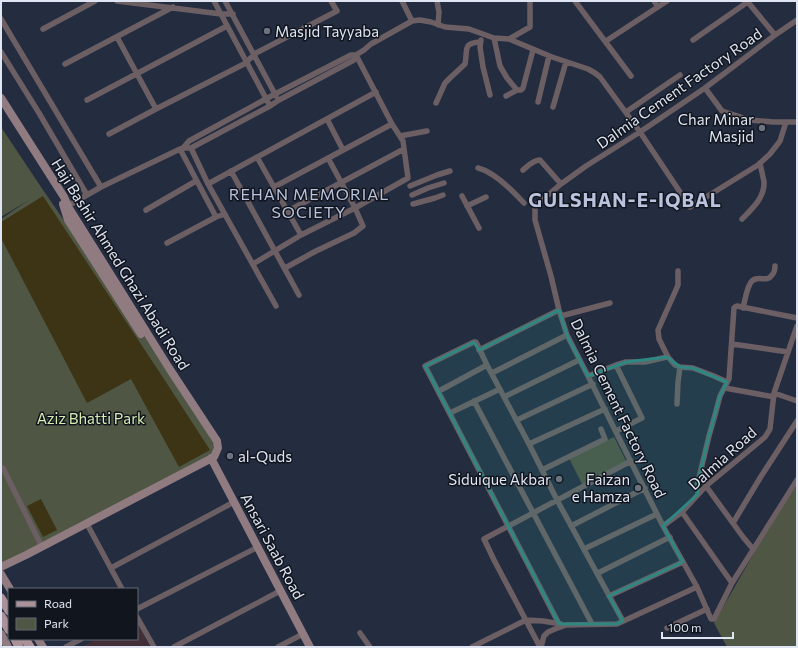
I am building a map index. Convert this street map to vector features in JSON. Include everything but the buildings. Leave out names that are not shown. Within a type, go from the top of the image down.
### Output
[{"type":"main road","points":[[1,598],[8,609]]},
{"type":"main road","points":[[1,616],[8,628]]},
{"type":"street","points":[[43,29],[95,1]]},
{"type":"street","points":[[117,1],[221,14],[233,14]]},
{"type":"street","points":[[214,1],[270,106]]},
{"type":"street","points":[[225,1],[278,100]]},
{"type":"street","points":[[109,134],[246,63],[254,54],[337,11],[331,1]]},
{"type":"street","points":[[402,1],[412,21]]},
{"type":"street","points":[[437,1],[439,12],[438,25]]},
{"type":"street","points":[[509,39],[530,27],[530,1]]},
{"type":"street","points":[[654,1],[658,7]]},
{"type":"street","points":[[606,41],[667,1]]},
{"type":"street","points":[[693,40],[748,1],[775,35]]},
{"type":"street","points":[[578,2],[631,76]]},
{"type":"street","points":[[65,64],[173,8]]},
{"type":"street","points":[[1,19],[102,187]]},
{"type":"street","points":[[66,205],[73,203],[102,187],[182,148],[189,141],[275,94],[351,55],[356,55],[371,44],[412,21],[420,20],[445,27],[469,29],[494,38],[509,39],[533,50],[595,73],[600,77],[626,112],[690,207],[760,163],[770,154],[780,141],[786,122]]},
{"type":"street","name":"Dalmia Cement Factory Road","points":[[732,583],[714,619],[711,619],[697,587],[657,514],[593,384],[567,335],[535,220],[535,206],[561,184],[586,166],[705,88],[797,20]]},
{"type":"street","points":[[87,100],[227,26]]},
{"type":"street","points":[[481,33],[480,47],[490,95]]},
{"type":"street","points":[[117,37],[156,109]]},
{"type":"street","points":[[494,38],[500,66],[507,78],[517,90]]},
{"type":"street","points":[[436,102],[445,83],[465,64],[466,50],[468,46],[471,42],[480,42]]},
{"type":"street","points":[[506,96],[523,88],[533,50]]},
{"type":"street","points":[[1,52],[87,195]]},
{"type":"street","points":[[182,148],[191,148],[270,106],[278,100],[354,60],[356,55]]},
{"type":"street","points":[[253,264],[302,235],[355,208],[408,178],[403,141],[392,124],[356,55]]},
{"type":"street","points":[[538,102],[549,56]]},
{"type":"street","points":[[553,107],[566,62]]},
{"type":"street","points":[[322,70],[325,76]]},
{"type":"street","points":[[626,112],[680,75]]},
{"type":"street","points":[[705,88],[722,111],[750,120],[797,122]]},
{"type":"street","points":[[208,184],[376,92]]},
{"type":"street","name":"Haji Bashir Ahmed Ghazi Abadi Road","points":[[1,98],[66,205]]},
{"type":"street","name":"Haji Bashir Ahmed Ghazi Abadi Road","points":[[1,108],[59,196],[69,208],[169,368],[217,441],[218,448],[214,457],[211,458]]},
{"type":"street","points":[[327,119],[344,150]]},
{"type":"street","points":[[274,187],[392,124]]},
{"type":"street","points":[[400,136],[427,130]]},
{"type":"street","points":[[182,148],[196,182],[216,217]]},
{"type":"street","points":[[191,148],[208,184],[276,306]]},
{"type":"street","points":[[288,211],[404,149]]},
{"type":"street","points":[[257,157],[302,235]]},
{"type":"street","points":[[285,268],[354,233],[363,226],[328,158]]},
{"type":"street","points":[[523,170],[533,162],[540,160],[561,184]]},
{"type":"street","points":[[742,218],[754,206],[763,192],[764,181],[760,163]]},
{"type":"street","points":[[478,168],[491,174],[519,197],[524,203]]},
{"type":"street","points":[[231,171],[299,295]]},
{"type":"street","points":[[410,186],[437,175],[450,172]]},
{"type":"street","points":[[146,210],[196,182]]},
{"type":"street","points":[[412,195],[444,183]]},
{"type":"street","points":[[414,204],[443,195]]},
{"type":"street","points":[[462,196],[479,228]]},
{"type":"street","points":[[467,206],[486,197]]},
{"type":"street","points":[[167,243],[216,217],[225,214]]},
{"type":"street","points":[[743,308],[751,282],[757,278],[770,278],[776,266]]},
{"type":"street","points":[[678,271],[678,285],[676,292],[658,330],[659,340],[671,361],[680,367],[693,368],[714,376],[726,385],[797,400]]},
{"type":"street","points":[[561,316],[610,302]]},
{"type":"street","points":[[698,494],[697,486],[709,436],[720,396],[730,375],[734,308],[737,306],[797,318]]},
{"type":"street","points":[[479,350],[559,310]]},
{"type":"street","name":"Dalmia Road","points":[[664,526],[682,512],[706,486],[765,437],[770,429],[774,395],[797,326]]},
{"type":"street","points":[[492,373],[567,335]]},
{"type":"street","points":[[559,624],[425,366],[474,342],[476,342],[557,500],[623,621]]},
{"type":"street","points":[[732,344],[788,352]]},
{"type":"street","points":[[588,376],[626,362],[645,362],[668,357]]},
{"type":"street","points":[[504,397],[579,360]]},
{"type":"street","points":[[439,391],[487,365]]},
{"type":"street","points":[[616,365],[642,418],[616,431]]},
{"type":"street","points":[[677,404],[680,367]]},
{"type":"street","points":[[517,420],[593,384]]},
{"type":"street","points":[[450,414],[500,389]]},
{"type":"street","points":[[474,401],[592,624]]},
{"type":"street","points":[[529,444],[605,409]]},
{"type":"street","points":[[733,523],[797,421]]},
{"type":"street","points":[[542,470],[605,439],[601,429]]},
{"type":"street","points":[[1,567],[87,524],[211,458]]},
{"type":"street","name":"Ansari Saab Road","points":[[211,458],[310,647]]},
{"type":"street","points":[[540,647],[484,539],[631,461]]},
{"type":"street","points":[[3,468],[42,546]]},
{"type":"street","points":[[682,512],[732,583],[797,480]]},
{"type":"street","points":[[706,486],[753,549]]},
{"type":"street","points":[[571,526],[645,488]]},
{"type":"street","points":[[111,568],[234,502]]},
{"type":"street","points":[[584,549],[657,514]]},
{"type":"street","points":[[87,524],[121,588]]},
{"type":"street","points":[[598,573],[670,538]]},
{"type":"street","points":[[138,608],[258,547]]},
{"type":"street","points":[[610,596],[683,562]]},
{"type":"street","points":[[1,574],[9,588]]},
{"type":"street","points":[[472,647],[526,620],[566,625],[617,624],[697,587]]},
{"type":"street","points":[[174,647],[280,591]]},
{"type":"street","points":[[667,628],[707,609]]},
{"type":"street","points":[[138,619],[154,647]]},
{"type":"street","points":[[540,647],[544,636],[548,632],[566,625]]},
{"type":"street","points":[[360,633],[370,647]]},
{"type":"street","points":[[1,634],[8,647]]},
{"type":"street","points":[[278,647],[303,634]]},
{"type":"street","points":[[66,647],[79,640]]},
{"type":"highlighted area","points":[[559,310],[567,335],[588,376],[626,362],[667,357],[680,367],[693,368],[727,382],[720,396],[709,436],[697,486],[698,494],[663,526],[683,562],[609,596],[623,621],[617,624],[559,624],[425,366],[474,342],[479,350]]},
{"type":"shaded area","points":[[138,624],[150,647],[81,647],[94,640],[138,640]]},
{"type":"green space","name":"Aziz Bhatti Park","points":[[1,127],[217,441],[211,458],[1,567],[1,219],[29,200],[1,217]]},
{"type":"green space","points":[[614,437],[626,461],[582,484],[569,458]]},
{"type":"green space","points":[[797,485],[797,647],[727,647],[714,623],[758,546]]},
{"type":"sand","points":[[43,196],[210,450],[179,467],[131,379],[87,403],[1,238],[1,222]]},
{"type":"sand","points":[[41,499],[57,530],[43,537],[27,506]]},
{"type":"place","name":"Masjid Tayyaba","points":[[267,31]]},
{"type":"place","name":"Char Minar Masjid","points":[[762,128]]},
{"type":"place","name":"al-Quds","points":[[230,456]]},
{"type":"place","name":"Siduique Akbar","points":[[559,479]]},
{"type":"place","name":"Faizan e Hamza","points":[[638,488]]},
{"type":"district","name":"GULSHAN-E-IQBAL","points":[[625,199]]},
{"type":"district","name":"REHAN MEMORIAL SOCIETY","points":[[309,202]]}]
